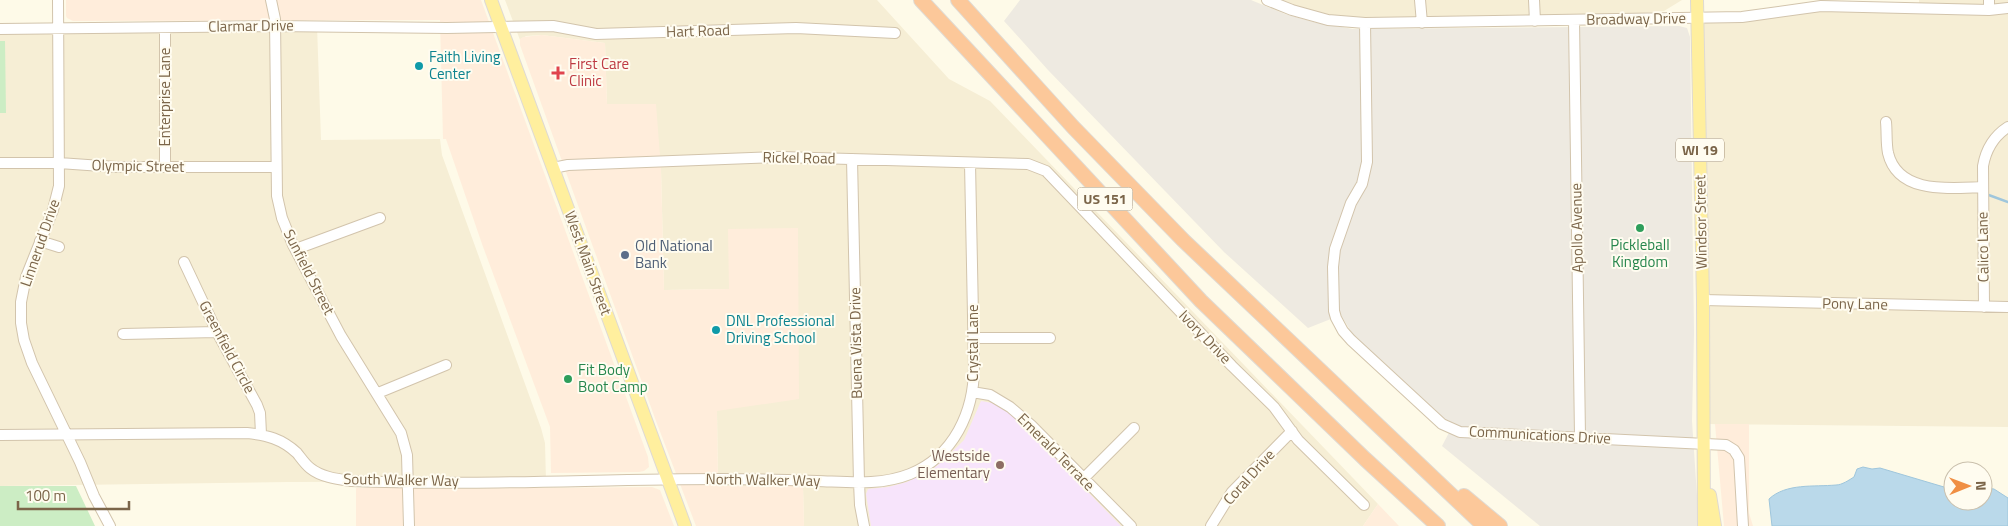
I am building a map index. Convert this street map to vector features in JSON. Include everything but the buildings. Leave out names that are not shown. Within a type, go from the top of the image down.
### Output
[{"type":"highway","name":"US 151","points":[[921,0],[1201,301],[1387,480],[1438,526]]},
{"type":"highway","name":"US 151","points":[[958,0],[1074,127],[1176,233],[1332,384],[1484,526]]},
{"type":"highway","points":[[1332,384],[1500,526]]},
{"type":"highway","points":[[1387,480],[1431,526]]},
{"type":"main road","name":"West Main Street","points":[[491,0],[666,480],[685,526]]},
{"type":"main road","name":"Windsor Street","points":[[1696,0],[1703,300],[1704,526]]},
{"type":"main road","name":"Windsor Street","points":[[1703,444],[1715,526]]},
{"type":"street","name":"Linnerud Drive","points":[[58,0],[59,163],[56,196],[24,283],[21,302],[21,324],[27,351],[64,433],[80,462],[99,508],[110,526]]},
{"type":"street","name":"Sunfield Street","points":[[272,0],[275,26],[278,206],[296,249],[341,336],[378,393],[404,440],[407,455],[409,526]]},
{"type":"street","name":"Broadway Drive","points":[[1267,0],[1290,4],[1328,20],[1365,23],[1697,18],[1766,15],[1821,6],[1989,5],[2008,8]]},
{"type":"street","points":[[1420,0],[1422,23]]},
{"type":"street","points":[[1534,0],[1535,21]]},
{"type":"street","name":"Apollo Avenue","points":[[1574,20],[1574,137],[1580,436]]},
{"type":"street","name":"Communications Drive","points":[[1365,23],[1367,162],[1362,184],[1351,203],[1335,249],[1333,267],[1336,318],[1351,340],[1421,406],[1446,427],[1460,432],[1726,444],[1734,450],[1739,458],[1743,526]]},
{"type":"street","name":"Clarmar Drive","points":[[0,29],[275,26],[501,27]]},
{"type":"street","name":"Hart Road","points":[[501,27],[553,26],[596,34],[796,28],[895,33]]},
{"type":"street","name":"Enterprise Lane","points":[[165,28],[165,167]]},
{"type":"street","points":[[1886,122],[1888,154],[1893,165],[1907,179],[1931,187],[1982,187]]},
{"type":"street","name":"Calico Lane","points":[[1984,306],[1982,187],[1985,156],[1996,137],[2008,127]]},
{"type":"street","name":"Rickel Road","points":[[553,168],[578,165],[780,157],[1028,164],[1044,170]]},
{"type":"street","name":"Buena Vista Drive","points":[[852,159],[859,482],[860,505],[864,526]]},
{"type":"street","name":"Olympic Street","points":[[0,163],[59,163],[116,167],[276,167]]},
{"type":"street","name":"Crystal Lane","points":[[859,482],[891,480],[910,474],[929,464],[944,451],[957,435],[965,418],[974,384],[970,163]]},
{"type":"street","name":"Ivory Drive","points":[[1044,170],[1274,407],[1298,440],[1364,505]]},
{"type":"street","points":[[296,249],[380,218]]},
{"type":"street","points":[[40,241],[58,248]]},
{"type":"street","name":"Greenfield Circle","points":[[184,262],[217,332],[257,405],[260,413],[261,434]]},
{"type":"street","name":"Pony Lane","points":[[1703,300],[2008,307]]},
{"type":"street","points":[[122,334],[217,332]]},
{"type":"street","points":[[974,338],[1050,338]]},
{"type":"street","points":[[378,393],[446,365]]},
{"type":"street","name":"Emerald Terrace","points":[[972,392],[990,396],[1010,407],[1031,425],[1131,526]]},
{"type":"street","points":[[1083,479],[1134,428]]},
{"type":"street","name":"Coral Drive","points":[[1211,526],[1232,492],[1292,431]]},
{"type":"street","name":"South Walker Way","points":[[0,435],[64,433],[261,434],[277,438],[289,446],[309,468],[322,475],[351,481],[666,480]]},
{"type":"street","name":"North Walker Way","points":[[666,480],[859,482]]},
{"type":"shaded area","points":[[66,0],[481,0],[648,457],[649,467],[639,472],[551,473],[550,427],[482,244],[446,139],[443,139],[440,20],[73,21],[66,16]]},
{"type":"shaded area","points":[[505,0],[877,0],[949,79],[990,101],[1378,504],[1363,526],[804,526],[803,486],[718,486],[717,411],[729,289],[664,290],[661,169],[607,104],[605,43],[542,35],[526,36],[520,40]]},
{"type":"shaded area","points":[[1020,0],[1251,0],[1285,14],[1313,22],[1353,29],[1679,26],[1687,28],[1690,37],[1694,333],[1692,421],[1699,526],[1540,526],[1442,446],[1453,425],[1447,422],[1353,335],[1341,315],[1308,328],[1224,252],[1048,70],[1004,21]]},
{"type":"shaded area","points":[[1267,0],[1682,0],[1664,11],[1574,20],[1348,22]]},
{"type":"shaded area","points":[[1919,0],[2008,0],[2008,427],[1703,424],[1697,18],[1798,9],[1919,8]]},
{"type":"shaded area","points":[[317,26],[321,140],[440,139],[442,155],[541,428],[545,443],[546,481],[0,486],[0,29]]},
{"type":"shaded area","points":[[542,35],[605,43],[607,104],[656,104],[661,169],[664,290],[729,289],[728,229],[798,228],[799,399],[717,411],[718,486],[803,486],[804,526],[696,526],[520,45],[520,39],[523,37]]},
{"type":"shaded area","name":"Westside Elementary","points":[[981,401],[992,403],[1012,414],[1121,526],[871,526],[866,494],[868,489],[888,487],[907,482],[934,468],[943,461],[964,440]]},
{"type":"shaded area","points":[[1715,424],[1749,424],[1749,513],[1753,526],[1724,526]]},
{"type":"shaded area","points":[[652,487],[660,490],[674,526],[356,526],[356,488],[440,489]]},
{"type":"shaded area","points":[[1378,504],[1399,526],[1363,526]]},
{"type":"green space","points":[[0,41],[5,41],[6,113],[0,113]]},
{"type":"green space","points":[[0,486],[76,486],[95,526],[0,526]]},
{"type":"water","points":[[1863,467],[1880,468],[1943,487],[1943,511],[1993,511],[1994,489],[2008,498],[2008,526],[1772,526],[1769,499],[1776,494],[1792,488],[1841,484],[1854,477],[1857,469]]},
{"type":"waterway","points":[[1986,194],[2008,202]]},
{"type":"place","name":"Faith Living Center","points":[[419,66]]},
{"type":"place","name":"First Care Clinic","points":[[558,73]]},
{"type":"place","name":"Pickleball Kingdom","points":[[1640,228]]},
{"type":"place","name":"Old National Bank","points":[[625,255]]},
{"type":"place","name":"DNL Professional Driving School","points":[[716,330]]},
{"type":"place","name":"Fit Body Boot Camp","points":[[568,379]]},
{"type":"place","name":"Westside Elementary","points":[[1000,465]]}]
